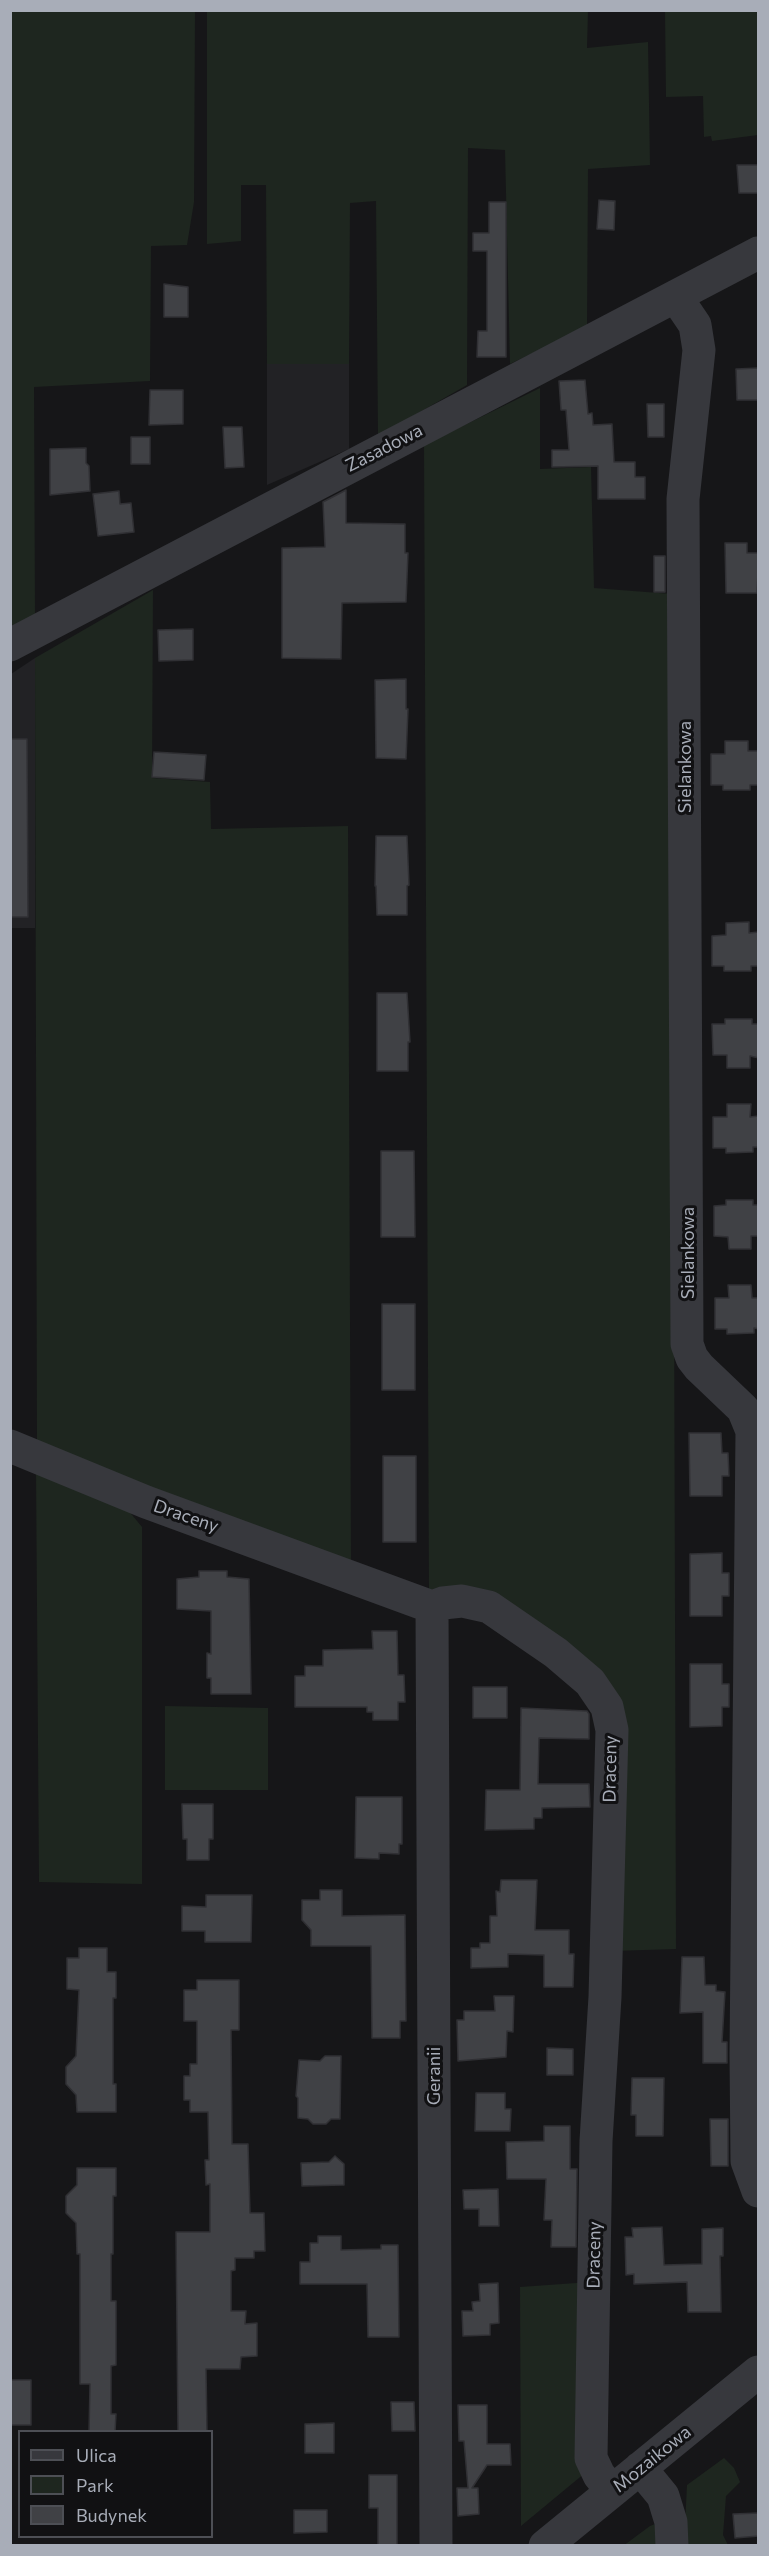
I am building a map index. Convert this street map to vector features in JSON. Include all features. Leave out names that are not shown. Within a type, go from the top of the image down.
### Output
[{"type":"street","name":"Zasadowa","points":[[10,645],[759,254]]},
{"type":"street","name":"Sielankowa","points":[[676,297],[695,325],[699,350],[683,500],[687,1344],[692,1358],[699,1367],[743,1409],[752,1431],[746,2078],[747,2161],[759,2192]]},
{"type":"street","name":"Draceny","points":[[10,1446],[146,1502],[432,1607],[462,1601],[489,1607],[556,1653],[591,1682],[607,1707],[612,1730],[605,1997],[596,2141],[591,2458],[599,2475],[612,2491]]},
{"type":"street","name":"Geranii","points":[[432,1607],[436,2546]]},
{"type":"street","name":"Mozaikowa","points":[[545,2546],[759,2372]]},
{"type":"street","points":[[640,2468],[663,2496],[671,2522],[672,2546]]},
{"type":"shaded area","points":[[267,364],[349,364],[349,449],[267,485]]},
{"type":"shaded area","points":[[35,658],[35,928],[11,928],[11,674]]},
{"type":"green space","points":[[11,11],[195,11],[194,202],[187,245],[151,246],[150,381],[34,387],[35,615],[11,627]]},
{"type":"green space","points":[[207,11],[588,11],[587,48],[648,42],[650,165],[588,169],[587,327],[510,364],[505,150],[468,148],[467,385],[378,436],[376,201],[350,203],[349,364],[267,364],[266,185],[241,185],[241,241],[207,244]]},
{"type":"green space","points":[[665,11],[758,11],[758,135],[712,141],[711,136],[704,137],[703,96],[666,97]]},
{"type":"green space","points":[[540,388],[540,469],[591,467],[594,588],[672,594],[676,1949],[613,1951],[619,1707],[560,1647],[429,1597],[424,445]]},
{"type":"green space","points":[[153,590],[152,778],[210,782],[211,829],[348,826],[351,1566],[37,1449],[35,658]]},
{"type":"green space","points":[[36,1469],[123,1504],[142,1527],[142,1884],[39,1882]]},
{"type":"green space","points":[[165,1706],[268,1708],[268,1790],[165,1790]]},
{"type":"green space","points":[[590,2282],[585,2473],[521,2526],[520,2287]]},
{"type":"green space","points":[[724,2458],[734,2468],[740,2482],[726,2496],[723,2535],[728,2545],[684,2546],[687,2485]]},
{"type":"green space","points":[[660,2522],[666,2545],[623,2546],[650,2526]]},
{"type":"building","points":[[737,165],[759,165],[759,193],[739,193]]},
{"type":"building","points":[[599,200],[615,201],[614,230],[597,229]]},
{"type":"building","points":[[489,202],[506,202],[506,357],[477,357],[478,331],[487,331],[487,251],[473,251],[473,233],[489,233]]},
{"type":"building","points":[[164,284],[188,287],[188,317],[164,317]]},
{"type":"building","points":[[759,368],[759,400],[737,400],[736,369]]},
{"type":"building","points":[[585,380],[588,414],[592,413],[593,425],[612,424],[614,462],[635,462],[635,477],[645,477],[645,499],[598,499],[598,466],[552,467],[552,450],[569,450],[566,410],[561,410],[559,381]]},
{"type":"building","points":[[150,390],[183,390],[183,424],[149,425]]},
{"type":"building","points":[[647,404],[664,404],[664,437],[648,437]]},
{"type":"building","points":[[223,427],[242,427],[244,467],[225,468]]},
{"type":"building","points":[[131,437],[150,437],[150,464],[131,464]]},
{"type":"building","points":[[86,448],[90,491],[50,495],[50,449]]},
{"type":"building","points":[[346,490],[346,523],[405,524],[405,553],[408,553],[406,602],[342,603],[341,659],[282,658],[282,548],[325,547],[323,502]]},
{"type":"building","points":[[119,491],[120,504],[131,503],[134,532],[98,536],[93,494]]},
{"type":"building","points":[[725,543],[747,543],[747,553],[759,553],[757,593],[726,593]]},
{"type":"building","points":[[654,556],[665,556],[665,592],[654,592]]},
{"type":"building","points":[[193,629],[193,660],[159,661],[158,630]]},
{"type":"building","points":[[406,679],[406,709],[408,709],[406,759],[376,758],[375,680]]},
{"type":"building","points":[[10,739],[27,739],[28,917],[10,917]]},
{"type":"building","points":[[725,741],[748,741],[748,751],[759,751],[759,785],[750,785],[750,790],[723,790],[723,785],[711,785],[711,754],[725,754]]},
{"type":"building","points":[[154,752],[206,755],[204,780],[152,777]]},
{"type":"building","points":[[376,836],[407,836],[409,885],[407,886],[407,915],[377,915]]},
{"type":"building","points":[[749,922],[749,933],[759,932],[759,966],[751,966],[751,971],[724,971],[724,966],[712,966],[712,936],[726,935],[726,923]]},
{"type":"building","points":[[377,993],[407,993],[410,1042],[408,1042],[408,1071],[377,1071]]},
{"type":"building","points":[[725,1019],[752,1019],[752,1024],[759,1024],[759,1058],[750,1056],[750,1068],[727,1068],[727,1055],[713,1055],[712,1024],[725,1024]]},
{"type":"building","points":[[727,1104],[751,1104],[750,1117],[759,1116],[759,1147],[753,1147],[753,1152],[726,1153],[726,1148],[713,1148],[713,1117],[727,1117]]},
{"type":"building","points":[[381,1151],[414,1151],[415,1237],[381,1237]]},
{"type":"building","points":[[726,1200],[753,1200],[753,1205],[759,1205],[759,1236],[751,1236],[751,1249],[729,1249],[728,1237],[714,1236],[714,1206],[726,1205]]},
{"type":"building","points":[[728,1285],[751,1285],[752,1298],[759,1298],[759,1329],[754,1328],[754,1333],[727,1334],[727,1329],[715,1329],[715,1298],[729,1298]]},
{"type":"building","points":[[382,1304],[415,1304],[415,1390],[382,1390]]},
{"type":"building","points":[[689,1433],[721,1433],[722,1453],[728,1453],[729,1476],[722,1476],[722,1496],[690,1496]]},
{"type":"building","points":[[383,1456],[416,1456],[416,1542],[383,1542]]},
{"type":"building","points":[[722,1553],[722,1573],[729,1573],[729,1596],[722,1596],[722,1616],[690,1616],[690,1554]]},
{"type":"building","points":[[199,1571],[227,1571],[227,1577],[249,1579],[251,1694],[211,1694],[211,1678],[207,1678],[207,1653],[211,1654],[211,1611],[177,1609],[177,1579],[199,1577]]},
{"type":"building","points":[[372,1631],[397,1631],[398,1675],[404,1675],[405,1702],[398,1702],[398,1720],[373,1720],[373,1712],[367,1712],[367,1707],[295,1707],[295,1676],[305,1676],[305,1666],[323,1666],[323,1650],[373,1649]]},
{"type":"building","points":[[690,1664],[722,1664],[722,1684],[729,1684],[729,1707],[722,1707],[722,1726],[690,1727]]},
{"type":"building","points":[[473,1687],[507,1687],[507,1718],[473,1718]]},
{"type":"building","points":[[521,1708],[587,1711],[589,1739],[539,1738],[538,1784],[589,1784],[590,1807],[542,1808],[542,1818],[534,1818],[534,1829],[485,1830],[486,1790],[520,1790]]},
{"type":"building","points":[[356,1797],[402,1797],[402,1844],[399,1844],[399,1854],[379,1853],[379,1859],[355,1858]]},
{"type":"building","points":[[182,1804],[213,1804],[213,1839],[209,1839],[209,1860],[187,1860],[187,1839],[183,1839]]},
{"type":"building","points":[[501,1880],[537,1880],[535,1930],[569,1930],[569,1954],[574,1954],[573,1987],[544,1987],[544,1955],[508,1954],[508,1967],[471,1968],[471,1948],[480,1948],[480,1943],[490,1943],[490,1916],[497,1916],[496,1891],[500,1892]]},
{"type":"building","points":[[320,1890],[342,1890],[342,1916],[405,1915],[406,2021],[400,2021],[400,2038],[372,2038],[371,1946],[311,1946],[311,1930],[302,1920],[302,1900],[320,1900]]},
{"type":"building","points":[[206,1895],[252,1895],[251,1942],[205,1942],[205,1931],[182,1931],[182,1906],[206,1907]]},
{"type":"building","points":[[79,1948],[107,1948],[107,1972],[116,1972],[116,1998],[113,1998],[113,2084],[116,2084],[116,2112],[77,2112],[76,2095],[66,2084],[66,2067],[76,2056],[79,1990],[67,1989],[67,1958],[79,1958]]},
{"type":"building","points":[[682,1957],[704,1957],[705,1985],[716,1985],[716,1991],[725,1992],[722,2042],[727,2042],[727,2063],[703,2063],[703,2012],[680,2013]]},
{"type":"building","points":[[197,1980],[239,1980],[239,2030],[231,2030],[232,2144],[248,2144],[250,2213],[264,2213],[265,2251],[254,2251],[254,2258],[235,2258],[235,2270],[231,2271],[231,2311],[246,2311],[245,2324],[257,2323],[257,2356],[241,2357],[240,2369],[206,2369],[207,2430],[178,2430],[176,2232],[210,2232],[210,2184],[206,2185],[205,2160],[209,2160],[208,2112],[190,2112],[190,2100],[184,2100],[184,2076],[190,2076],[190,2064],[197,2064],[197,2021],[184,2021],[184,1990],[197,1990]]},
{"type":"building","points":[[494,1996],[514,1996],[513,2032],[507,2031],[506,2057],[458,2061],[457,2020],[464,2020],[464,2011],[495,2011]]},
{"type":"building","points":[[547,2048],[573,2049],[573,2075],[547,2075]]},
{"type":"building","points":[[325,2056],[341,2056],[340,2119],[331,2119],[326,2124],[313,2124],[308,2119],[298,2118],[298,2098],[296,2096],[299,2060],[320,2061]]},
{"type":"building","points":[[632,2078],[664,2078],[663,2136],[636,2136],[636,2115],[631,2115]]},
{"type":"building","points":[[476,2093],[505,2093],[505,2109],[511,2109],[510,2131],[475,2131]]},
{"type":"building","points":[[710,2119],[728,2119],[728,2166],[711,2166]]},
{"type":"building","points":[[544,2126],[570,2126],[570,2169],[577,2169],[576,2247],[551,2247],[552,2220],[544,2220],[546,2179],[507,2179],[506,2142],[544,2141]]},
{"type":"building","points":[[335,2156],[344,2164],[344,2185],[302,2186],[301,2163],[329,2162]]},
{"type":"building","points":[[77,2168],[116,2168],[116,2196],[113,2196],[113,2254],[111,2254],[111,2301],[116,2301],[116,2365],[111,2366],[111,2414],[116,2414],[115,2430],[89,2430],[90,2384],[80,2384],[80,2254],[77,2254],[76,2223],[66,2213],[66,2196],[77,2185]]},
{"type":"building","points":[[498,2189],[499,2226],[479,2226],[479,2209],[464,2209],[463,2190]]},
{"type":"building","points":[[662,2227],[664,2265],[702,2264],[702,2229],[723,2228],[723,2256],[720,2256],[721,2312],[688,2312],[687,2282],[634,2284],[634,2274],[626,2275],[625,2237],[633,2237],[632,2228]]},
{"type":"building","points":[[318,2236],[341,2236],[341,2250],[381,2249],[381,2245],[398,2245],[399,2337],[368,2337],[367,2284],[300,2284],[300,2262],[310,2262],[310,2243],[318,2243]]},
{"type":"building","points":[[498,2283],[499,2323],[490,2324],[490,2335],[463,2336],[462,2311],[473,2311],[472,2302],[480,2301],[479,2284]]},
{"type":"building","points":[[10,2380],[31,2380],[31,2425],[10,2425]]},
{"type":"building","points":[[391,2402],[414,2402],[415,2431],[392,2431]]},
{"type":"building","points":[[458,2405],[487,2405],[487,2444],[510,2444],[511,2465],[487,2465],[472,2488],[478,2488],[479,2514],[458,2516],[457,2488],[468,2488],[464,2441],[459,2441]]},
{"type":"building","points":[[334,2423],[334,2453],[305,2453],[305,2424]]},
{"type":"building","points":[[369,2475],[397,2475],[397,2546],[378,2546],[378,2508],[369,2508]]},
{"type":"building","points":[[294,2510],[327,2510],[327,2532],[294,2533]]},
{"type":"building","points":[[759,2513],[759,2536],[735,2538],[733,2514]]}]
